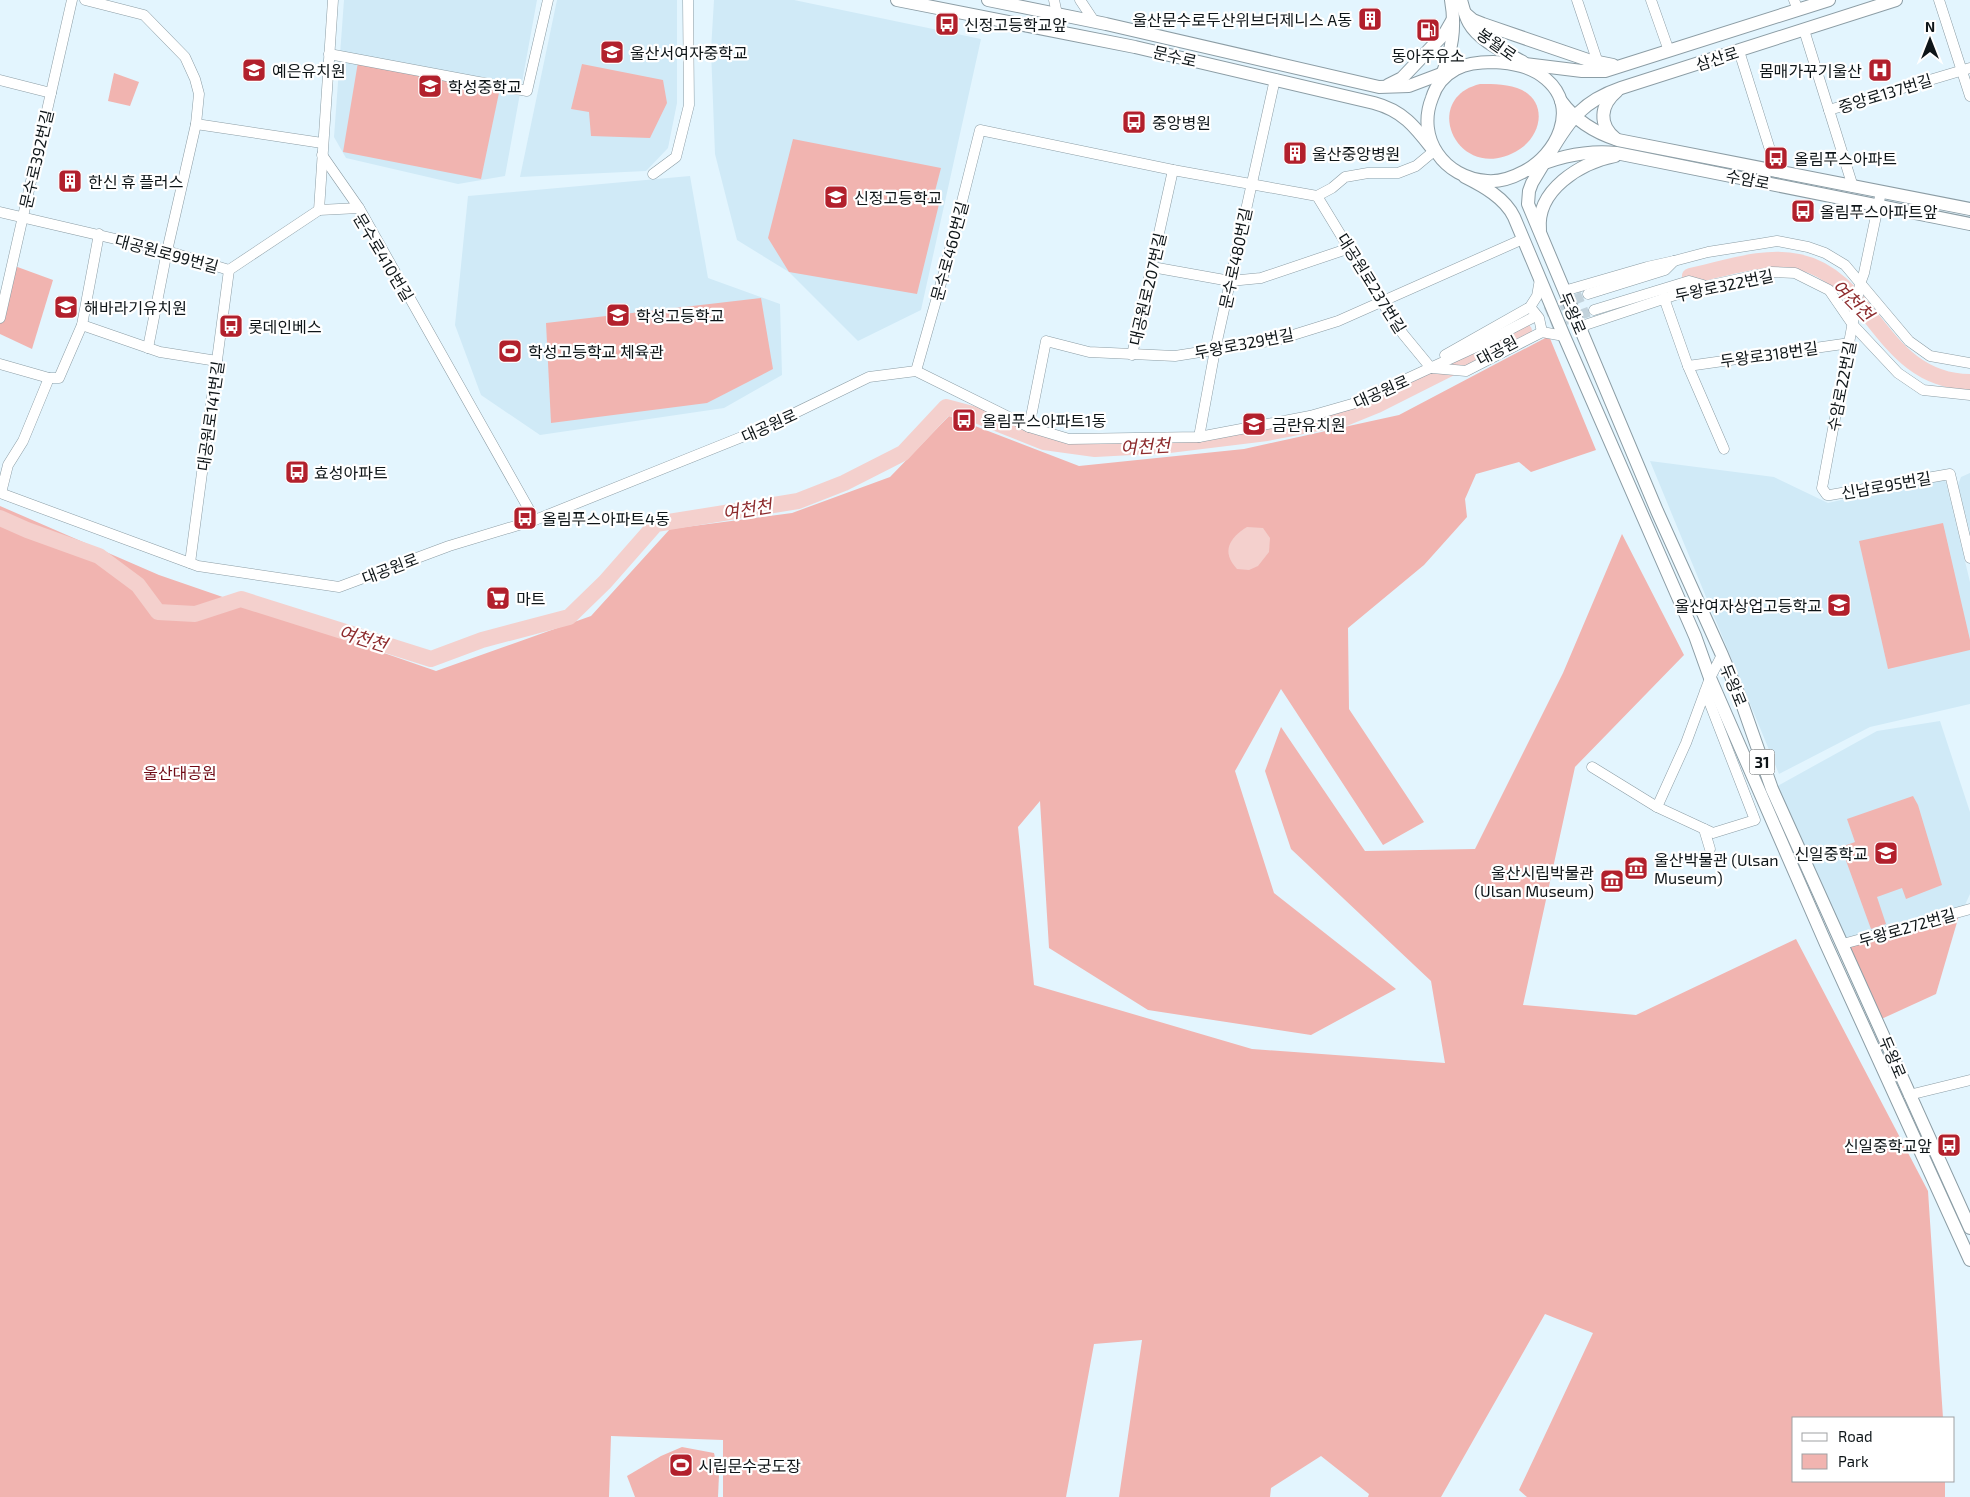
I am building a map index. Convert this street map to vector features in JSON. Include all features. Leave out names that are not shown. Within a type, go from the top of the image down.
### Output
[{"type":"main road","name":"문수로","points":[[897,0],[1077,35],[1374,103],[1394,110],[1408,120],[1434,151]]},
{"type":"main road","name":"문수로","points":[[987,0],[1094,21],[1379,87],[1409,86],[1440,79]]},
{"type":"main road","points":[[978,16],[996,17],[1002,12],[1000,5],[987,0]]},
{"type":"main road","name":"봉월로","points":[[1451,0],[1460,16],[1481,36],[1528,65],[1545,78]]},
{"type":"main road","name":"봉월로","points":[[1440,79],[1460,16],[1461,0]]},
{"type":"main road","name":"삼산로","points":[[1514,63],[1595,72],[1623,66],[1669,52],[1796,5],[1829,0]]},
{"type":"main road","name":"삼산로","points":[[1556,142],[1574,116],[1595,99],[1621,88],[1896,0]]},
{"type":"main road","points":[[1019,24],[1045,23],[1057,14],[1068,30],[1077,35]]},
{"type":"main road","points":[[1379,87],[1402,78],[1460,16],[1598,63],[1623,66]]},
{"type":"main road","points":[[1465,177],[1488,181],[1511,178],[1528,170],[1543,158],[1556,142],[1562,124],[1561,101],[1553,86],[1545,78],[1514,63],[1482,62],[1462,66],[1440,79],[1427,115],[1428,134],[1434,151],[1446,164],[1465,177],[1486,188],[1511,210],[1691,627],[1710,678],[1826,944],[1970,1260]]},
{"type":"main road","points":[[1618,140],[1607,130],[1603,120],[1603,113],[1607,101],[1621,88]]},
{"type":"main road","name":"수암로","points":[[1561,101],[1574,116],[1595,130],[1618,140],[1853,187],[1879,199],[1970,224]]},
{"type":"main road","name":"두왕로","points":[[1556,142],[1532,183],[1528,198],[1529,209],[1657,510],[1739,696],[1772,789],[1970,1228]]},
{"type":"main road","name":"수암로","points":[[1528,170],[1544,163],[1585,152],[1605,152],[1879,199],[1970,209]]},
{"type":"main road","points":[[1541,238],[1542,208],[1560,183],[1593,163],[1609,157],[1626,155]]},
{"type":"street","name":"문수로392번길","points":[[0,318],[72,0]]},
{"type":"street","points":[[85,0],[144,15],[185,57],[196,79],[199,94],[196,124],[167,251],[148,348]]},
{"type":"street","points":[[319,210],[333,0]]},
{"type":"street","points":[[329,54],[527,91],[548,0]]},
{"type":"street","points":[[653,174],[676,157],[689,105],[688,0]]},
{"type":"street","points":[[1054,0],[1057,14]]},
{"type":"street","points":[[1080,0],[1094,21]]},
{"type":"street","points":[[1577,0],[1598,63]]},
{"type":"street","points":[[1651,0],[1669,52]]},
{"type":"street","points":[[1939,0],[1966,69],[1970,96]]},
{"type":"street","points":[[1804,30],[1853,187]]},
{"type":"street","name":"수암로","points":[[1739,51],[1777,172]]},
{"type":"street","name":"중앙로137번길","points":[[1829,110],[1966,69]]},
{"type":"street","name":"문수로480번길","points":[[1199,437],[1215,350],[1275,79]]},
{"type":"street","points":[[0,80],[51,93]]},
{"type":"street","points":[[196,124],[322,143]]},
{"type":"street","name":"문수로460번길","points":[[916,371],[945,268],[980,130],[1173,170]]},
{"type":"street","points":[[1173,170],[1317,196],[1332,188],[1345,176],[1368,173],[1398,173],[1416,166],[1434,151]]},
{"type":"street","points":[[322,155],[359,208]]},
{"type":"street","name":"대공원로207번길","points":[[1029,427],[1046,341],[1089,352],[1132,355],[1173,170]]},
{"type":"street","name":"대공원로237번길","points":[[1317,196],[1381,301],[1403,334],[1431,368]]},
{"type":"street","name":"수암로22번길","points":[[1824,492],[1822,483],[1860,284],[1864,273],[1879,199]]},
{"type":"street","name":"문수로410번길","points":[[319,210],[359,208],[535,520]]},
{"type":"street","name":"대공원로99번길","points":[[0,212],[167,251],[229,270],[319,210]]},
{"type":"street","points":[[0,364],[49,378],[59,378],[82,325],[99,234]]},
{"type":"street","name":"두왕로329번길","points":[[1132,355],[1175,356],[1276,340],[1338,321],[1523,239]]},
{"type":"street","points":[[1564,291],[1708,252],[1776,241],[1793,244],[1824,253],[1845,265],[1909,341],[1930,356],[1970,363]]},
{"type":"street","points":[[1152,267],[1230,281],[1261,278],[1350,248]]},
{"type":"street","points":[[1588,294],[1666,270],[1674,260]]},
{"type":"street","name":"대공원로141번길","points":[[190,562],[229,270]]},
{"type":"street","name":"두왕로322번길","points":[[1579,327],[1706,286],[1771,272],[1794,273],[1829,290],[1853,325],[1898,373],[1923,390],[1970,395]]},
{"type":"street","points":[[1431,368],[1447,353],[1531,313],[1540,279]]},
{"type":"street","points":[[1594,310],[1688,281],[1706,286]]},
{"type":"street","name":"두왕로322번길","points":[[1664,298],[1688,366],[1724,449]]},
{"type":"street","points":[[1531,313],[1539,318],[1540,331]]},
{"type":"street","points":[[82,325],[160,352],[217,361]]},
{"type":"street","points":[[1431,368],[1466,371],[1540,331],[1564,336]]},
{"type":"street","name":"두왕로318번길","points":[[1688,366],[1850,343]]},
{"type":"street","name":"대공원로","points":[[0,493],[198,566],[339,587],[449,546],[535,520],[764,428],[869,377],[916,371],[1029,427],[1070,440],[1199,437],[1310,416],[1352,404],[1431,368]]},
{"type":"street","points":[[0,493],[8,465],[23,441],[49,378]]},
{"type":"street","name":"신남로95번길","points":[[1824,492],[1830,495],[1950,474],[1970,558]]},
{"type":"street","points":[[1657,807],[1686,742],[1710,678],[1722,656]]},
{"type":"street","points":[[1592,767],[1657,807],[1713,834],[1755,820],[1705,691]]},
{"type":"street","points":[[1704,829],[1710,849]]},
{"type":"street","name":"두왕로272번길","points":[[1843,944],[1970,909]]},
{"type":"street","points":[[1909,1096],[1970,1080]]},
{"type":"shaded area","name":"학성중학교","points":[[344,0],[537,0],[505,176],[458,184],[346,158],[334,137]]},
{"type":"shaded area","name":"울산서여자중학교","points":[[557,0],[677,0],[677,103],[668,148],[646,171],[520,177]]},
{"type":"shaded area","name":"신정고등학교","points":[[714,0],[794,0],[981,39],[921,310],[858,341],[789,272],[737,240],[715,154],[711,50]]},
{"type":"shaded area","name":"학성고등학교","points":[[690,176],[708,278],[780,304],[782,375],[724,408],[540,435],[481,395],[455,325],[468,196]]},
{"type":"shaded area","name":"울산여자상업고등학교","points":[[1650,461],[1774,477],[1828,503],[1941,477],[1946,482],[1970,582],[1970,704],[1870,727],[1779,774]]},
{"type":"shaded area","points":[[1970,473],[1970,532],[1958,485],[1961,477]]},
{"type":"shaded area","points":[[1247,527],[1263,528],[1270,538],[1269,552],[1258,566],[1249,570],[1237,569],[1229,557],[1229,546],[1236,536]]},
{"type":"shaded area","name":"신일중학교","points":[[1940,721],[1970,812],[1970,894],[1964,907],[1843,944],[1772,789],[1877,731]]},
{"type":"green space","points":[[358,62],[500,88],[481,179],[343,152]]},
{"type":"green space","points":[[582,64],[663,80],[667,103],[650,138],[591,136],[589,112],[571,109]]},
{"type":"green space","points":[[114,73],[139,82],[130,106],[108,101]]},
{"type":"green space","points":[[1480,84],[1517,88],[1530,96],[1535,103],[1539,119],[1537,127],[1527,143],[1520,149],[1498,158],[1479,157],[1464,150],[1454,137],[1449,121],[1452,106],[1461,93]]},
{"type":"green space","points":[[793,139],[941,168],[934,195],[941,196],[917,294],[789,272],[768,238]]},
{"type":"green space","points":[[12,265],[53,280],[32,349],[0,334],[0,318]]},
{"type":"green space","points":[[761,298],[773,369],[707,403],[551,423],[546,323]]},
{"type":"green space","name":"울산대공원","points":[[1549,336],[1596,450],[1531,472],[1519,462],[1476,474],[1465,499],[1467,517],[1424,565],[1348,628],[1349,709],[1424,822],[1383,845],[1281,689],[1235,771],[1274,893],[1396,989],[1311,1035],[1148,1010],[1049,948],[1040,801],[1018,827],[1034,985],[1252,1049],[1445,1063],[1431,981],[1291,849],[1265,771],[1281,727],[1365,851],[1475,849],[1563,673],[1622,534],[1684,655],[1575,767],[1523,1005],[1636,1015],[1796,939],[1928,1191],[1943,1417],[1792,1417],[1792,1482],[1945,1482],[1945,1497],[1527,1497],[1519,1490],[1593,1333],[1545,1314],[1441,1497],[1368,1497],[1369,1494],[1321,1456],[1271,1488],[1270,1497],[1119,1497],[1142,1340],[1094,1344],[1066,1497],[723,1497],[723,1440],[611,1436],[609,1497],[0,1497],[0,506],[159,575],[436,671],[591,616],[670,529],[792,513],[890,477],[949,416],[1079,466],[1244,449],[1399,415]]},
{"type":"green space","points":[[1943,523],[1970,640],[1970,650],[1888,669],[1859,541]]},
{"type":"green space","points":[[1913,796],[1918,805],[1942,885],[1906,899],[1902,888],[1877,897],[1886,924],[1871,929],[1841,847],[1855,842],[1847,819]]},
{"type":"green space","points":[[1960,912],[1936,994],[1877,1021],[1843,944]]},
{"type":"green space","name":"시립문수궁도장","points":[[682,1447],[714,1453],[719,1475],[718,1497],[635,1497],[627,1476],[661,1456]]},
{"type":"waterway","name":"여천천","points":[[1690,276],[1758,261],[1786,260],[1799,262],[1824,272],[1844,287],[1896,348],[1916,365],[1940,377],[1970,382]]},
{"type":"waterway","name":"여천천","points":[[0,518],[27,530],[99,556],[138,585],[158,612],[195,614],[241,599],[431,659],[482,640],[569,617],[605,582],[656,524],[798,501],[844,483],[903,453],[946,407],[976,415],[1044,442],[1095,449],[1169,445],[1267,433],[1345,418],[1377,405],[1524,331]]},
{"type":"tunnel","points":[[1532,318],[1588,294]]},
{"type":"tunnel","points":[[1537,330],[1594,310]]},
{"type":"place","name":"울산문수로두산위브더제니스 A동","points":[[1370,19]]},
{"type":"place","name":"신정고등학교앞","points":[[947,24]]},
{"type":"place","name":"동아주유소","points":[[1428,30]]},
{"type":"place","name":"울산서여자중학교","points":[[612,52]]},
{"type":"place","name":"예은유치원","points":[[254,70]]},
{"type":"place","name":"몸매가꾸기울산","points":[[1880,70]]},
{"type":"place","name":"학성중학교","points":[[430,86]]},
{"type":"place","name":"중앙병원","points":[[1134,122]]},
{"type":"place","name":"울산중앙병원","points":[[1295,153]]},
{"type":"place","name":"올림푸스아파트","points":[[1776,158]]},
{"type":"place","name":"한신 휴 플러스","points":[[70,181]]},
{"type":"place","name":"신정고등학교","points":[[836,197]]},
{"type":"place","name":"올림푸스아파트앞","points":[[1803,211]]},
{"type":"place","name":"해바라기유치원","points":[[66,307]]},
{"type":"place","name":"학성고등학교","points":[[618,315]]},
{"type":"place","name":"롯데인베스","points":[[231,326]]},
{"type":"place","name":"학성고등학교 체육관","points":[[510,351]]},
{"type":"place","name":"올림푸스아파트1동","points":[[964,420]]},
{"type":"place","name":"금란유치원","points":[[1254,424]]},
{"type":"place","name":"효성아파트","points":[[297,472]]},
{"type":"place","name":"올림푸스아파트4동","points":[[525,518]]},
{"type":"place","name":"마트","points":[[498,598]]},
{"type":"place","name":"울산여자상업고등학교","points":[[1839,605]]},
{"type":"place","name":"신일중학교","points":[[1886,853]]},
{"type":"place","name":"울산박물관 (Ulsan Museum)","points":[[1636,868]]},
{"type":"place","name":"울산시립박물관 (Ulsan Museum)","points":[[1612,881]]},
{"type":"place","name":"신일중학교앞","points":[[1949,1145]]},
{"type":"place","name":"시립문수궁도장","points":[[681,1465]]}]
